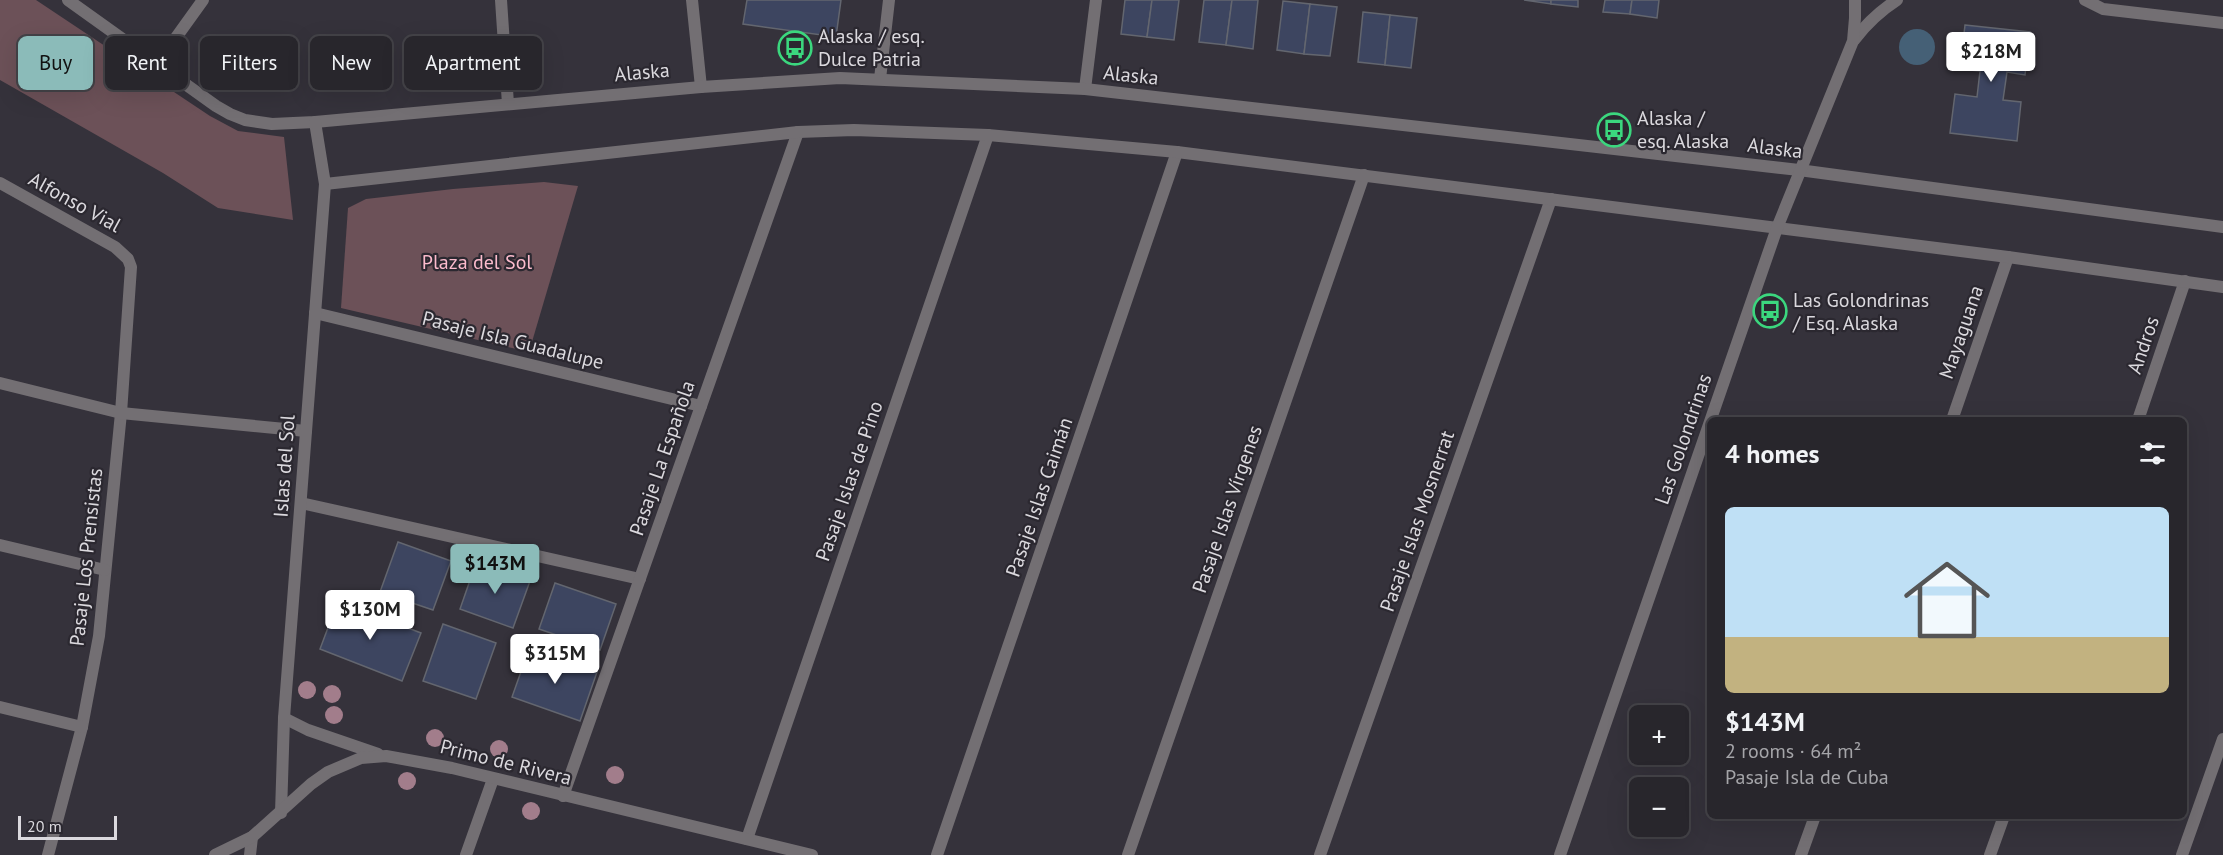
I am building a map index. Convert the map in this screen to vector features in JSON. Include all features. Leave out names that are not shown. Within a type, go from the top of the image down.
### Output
[{"type":"street","name":"Alaska","points":[[68,0],[118,36]]},
{"type":"street","points":[[177,36],[203,0]]},
{"type":"street","points":[[501,0],[508,104]]},
{"type":"street","points":[[692,0],[700,87]]},
{"type":"street","points":[[880,79],[889,0]]},
{"type":"street","points":[[1085,89],[1096,0]]},
{"type":"street","points":[[1853,40],[1855,0]]},
{"type":"street","points":[[1853,40],[1882,9],[1897,0]]},
{"type":"street","points":[[2085,0],[2103,9],[2223,23]]},
{"type":"street","name":"Las Golondrinas","points":[[1712,417],[1777,228],[1853,40]]},
{"type":"street","name":"Alaska","points":[[188,86],[216,106],[245,120],[272,124],[700,87],[840,78],[1085,89],[1799,170],[2223,227]]},
{"type":"street","name":"Islas del Sol","points":[[281,813],[285,718],[325,184],[315,122]]},
{"type":"street","points":[[325,184],[798,132],[854,130],[988,135],[1177,152],[1364,175],[2008,257],[2223,287]]},
{"type":"street","name":"Pasaje La Española","points":[[563,796],[798,132]]},
{"type":"street","name":"Pasaje Islas de Pino","points":[[747,839],[988,135]]},
{"type":"street","name":"Pasaje Islas Caimán","points":[[937,855],[1177,152]]},
{"type":"street","name":"Pasaje Islas Vírgenes","points":[[1128,855],[1364,175]]},
{"type":"street","name":"Alfonso Vial","points":[[0,183],[115,247],[128,259]]},
{"type":"street","name":"Pasaje Islas Mosnerrat","points":[[1320,855],[1551,200]]},
{"type":"street","name":"Mayaguana","points":[[1953,417],[2008,257]]},
{"type":"street","name":"Pasaje Los Prensistas","points":[[48,855],[82,727],[99,636],[121,413],[131,276],[128,259]]},
{"type":"street","name":"Andros","points":[[2139,417],[2184,281]]},
{"type":"street","name":"Pasaje Isla Guadalupe","points":[[315,312],[701,406]]},
{"type":"street","points":[[0,383],[121,413],[306,430]]},
{"type":"street","name":"Las Golondrinas","points":[[1560,855],[1707,430]]},
{"type":"street","points":[[301,503],[640,579]]},
{"type":"street","points":[[0,545],[105,570]]},
{"type":"street","points":[[0,707],[82,727]]},
{"type":"street","points":[[285,718],[308,730],[386,756]]},
{"type":"street","points":[[2182,855],[2223,739]]},
{"type":"street","name":"Primo de Rivera","points":[[215,855],[252,837],[311,784],[328,772],[361,758],[386,756],[417,760],[812,855]]},
{"type":"street","points":[[466,855],[493,779]]},
{"type":"street","points":[[1801,855],[1814,819]]},
{"type":"street","points":[[1990,855],[2003,819]]},
{"type":"street","points":[[250,855],[252,837]]},
{"type":"green space","points":[[0,0],[36,0],[90,36],[18,36],[18,90],[93,90],[93,38],[105,46],[105,90],[171,90],[210,116],[238,131],[284,137],[293,220],[218,208],[163,173],[0,80]]},
{"type":"green space","name":"Plaza del Sol","points":[[544,182],[578,186],[529,352],[341,308],[348,208],[366,199]]},
{"type":"water","points":[[1917,29],[1930,34],[1935,47],[1930,60],[1917,65],[1904,60],[1899,47],[1904,34]]},
{"type":"building","points":[[747,0],[841,0],[836,37],[743,24]]},
{"type":"building","points":[[1125,0],[1152,0],[1147,37],[1121,34]]},
{"type":"building","points":[[1152,0],[1179,0],[1174,40],[1147,37]]},
{"type":"building","points":[[1204,0],[1232,0],[1226,45],[1199,42]]},
{"type":"building","points":[[1232,0],[1258,0],[1253,49],[1226,45]]},
{"type":"building","points":[[1524,0],[1551,0],[1551,4]]},
{"type":"building","points":[[1551,0],[1578,0],[1578,7],[1551,4]]},
{"type":"building","points":[[1605,0],[1632,0],[1630,14],[1603,12]]},
{"type":"building","points":[[1632,0],[1659,0],[1657,18],[1630,14]]},
{"type":"building","points":[[1283,1],[1310,4],[1304,54],[1277,50]]},
{"type":"building","points":[[1310,4],[1337,7],[1330,56],[1304,54]]},
{"type":"building","points":[[1363,12],[1390,15],[1385,65],[1358,62]]},
{"type":"building","points":[[1390,15],[1417,18],[1411,68],[1385,65]]},
{"type":"building","points":[[1965,25],[2030,32],[2025,75],[2007,72],[2003,100],[2021,102],[2017,141],[1950,133],[1955,94],[1977,97],[1980,71],[1960,69]]},
{"type":"building","points":[[398,542],[451,561],[433,610],[380,592]]},
{"type":"building","points":[[476,563],[530,581],[513,628],[460,609]]},
{"type":"building","points":[[555,583],[616,604],[600,650],[539,629]]},
{"type":"building","points":[[338,601],[421,633],[402,681],[320,649]]},
{"type":"building","points":[[443,624],[496,643],[476,699],[423,681]]},
{"type":"building","points":[[529,649],[597,672],[580,721],[512,697]]},
{"type":"place","name":"Alaska / esq. Dulce Patria","points":[[795,48]]},
{"type":"place","name":"Alaska / esq. Alaska","points":[[1614,130]]},
{"type":"place","name":"Las Golondrinas / Esq. Alaska","points":[[1770,311]]}]
